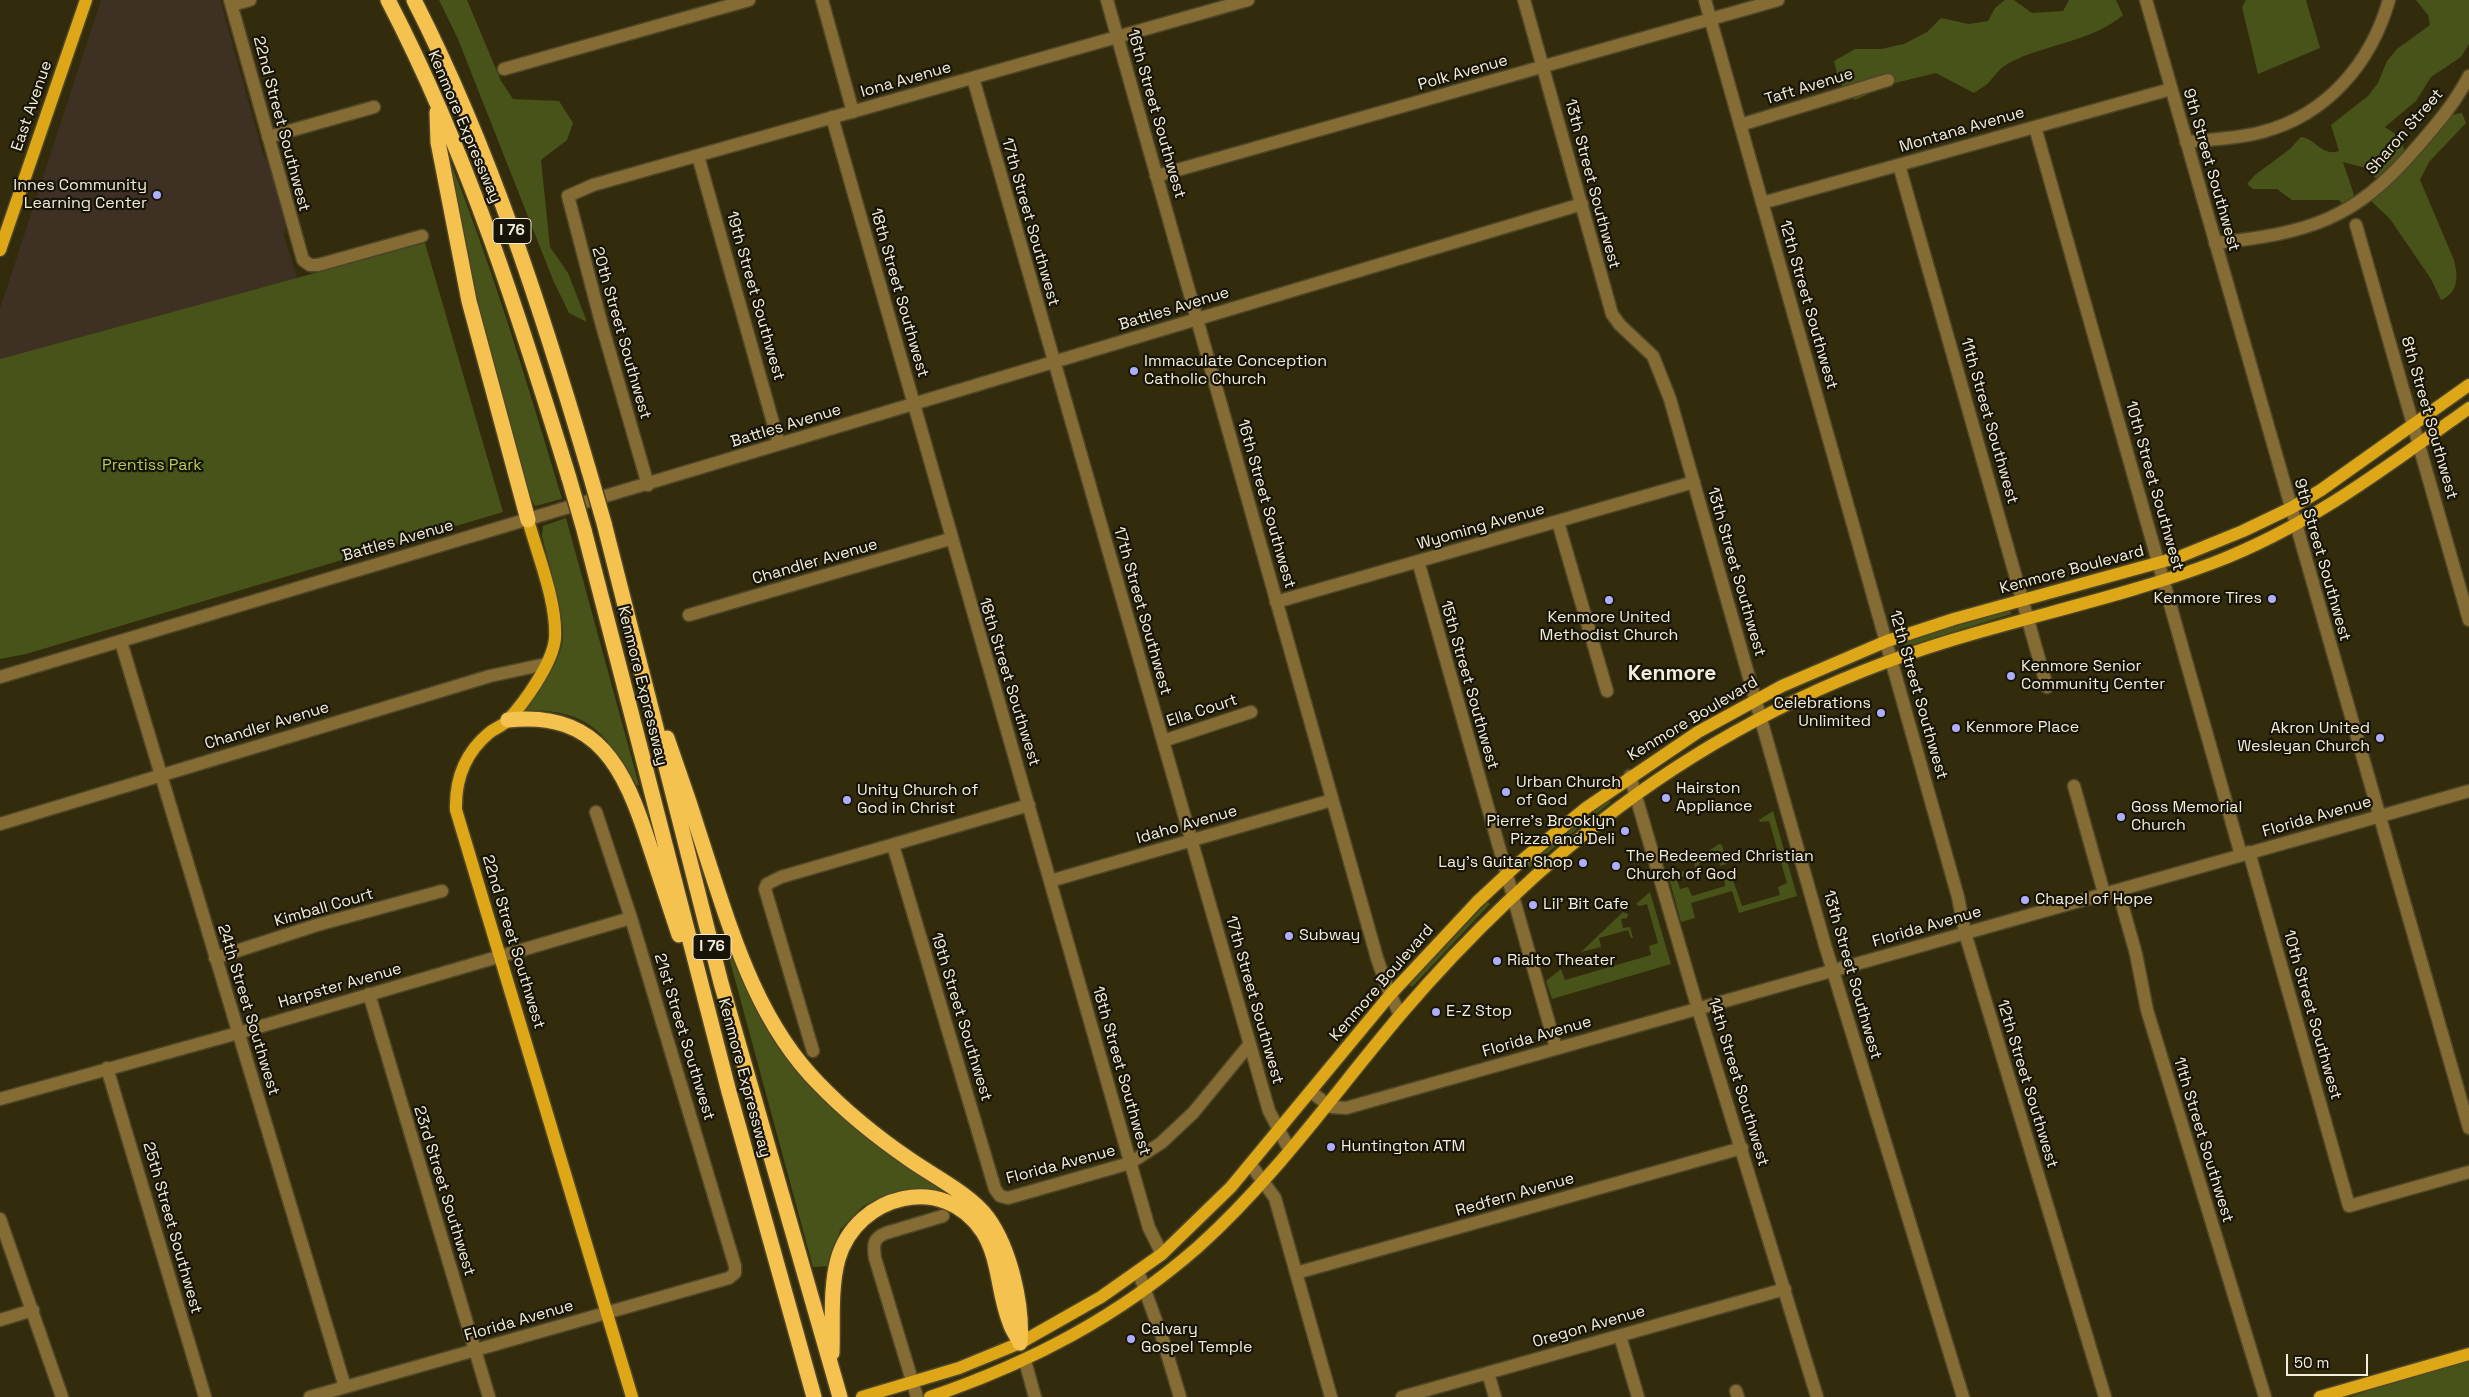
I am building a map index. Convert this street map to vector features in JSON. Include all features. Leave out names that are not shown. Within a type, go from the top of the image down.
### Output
[{"type":"highway","name":"Kenmore Expressway","points":[[388,0],[437,103],[502,267],[570,478],[729,1092],[814,1397]]},
{"type":"highway","name":"Kenmore Expressway","points":[[414,0],[464,110],[525,266],[554,353],[604,523],[721,983],[840,1397]]},
{"type":"highway","points":[[437,103],[438,142],[456,239],[485,363],[528,520]]},
{"type":"highway","points":[[632,638],[688,798],[728,924],[771,1019],[798,1061],[839,1104],[890,1146],[971,1201],[986,1216],[1000,1236],[1009,1266],[1022,1319],[1020,1343]]},
{"type":"highway","points":[[508,720],[547,720],[566,724],[597,742],[610,756],[619,771],[635,801],[729,1092]]},
{"type":"highway","points":[[832,1368],[834,1280],[838,1259],[846,1238],[868,1214],[891,1202],[905,1198],[936,1198],[955,1204],[977,1225],[983,1233],[994,1259],[1009,1322],[1020,1343]]},
{"type":"main road","name":"East Avenue","points":[[0,250],[86,0]]},
{"type":"main road","name":"Kenmore Boulevard","points":[[862,1397],[884,1394],[982,1360],[1020,1343],[1101,1297],[1162,1254],[1217,1203],[1279,1132],[1390,995],[1477,902],[1553,834],[1630,776],[1698,732],[1755,700],[1830,664],[1887,641],[2200,550],[2291,508],[2414,426],[2469,386]]},
{"type":"main road","name":"Kenmore Boulevard","points":[[930,1397],[986,1378],[1064,1341],[1145,1288],[1197,1247],[1248,1198],[1400,1015],[1454,954],[1511,896],[1576,840],[1635,795],[1760,718],[1892,660],[2211,564],[2296,526],[2357,488],[2469,408]]},
{"type":"main road","name":"22nd Street Southwest","points":[[528,520],[550,600],[555,626],[554,641],[546,664],[508,720],[490,732],[463,765],[456,793],[456,810],[632,1397]]},
{"type":"main road","points":[[1020,1343],[1025,1361]]},
{"type":"main road","points":[[2320,1397],[2469,1354]]},
{"type":"street","points":[[231,3],[250,0]]},
{"type":"street","points":[[504,69],[749,0]]},
{"type":"street","points":[[822,0],[853,112]]},
{"type":"street","name":"16th Street Southwest","points":[[1107,0],[1377,958],[1390,995],[1400,1015]]},
{"type":"street","name":"Iona Avenue","points":[[573,192],[1248,0]]},
{"type":"street","name":"13th Street Southwest","points":[[1524,0],[1612,314],[1620,325],[1649,351],[1656,362],[1670,399],[1833,970],[1963,1397]]},
{"type":"street","name":"12th Street Southwest","points":[[1705,0],[1887,641],[1958,897],[1965,933],[2105,1397]]},
{"type":"street","name":"Polk Avenue","points":[[1156,176],[1778,0]]},
{"type":"street","name":"9th Street Southwest","points":[[2146,0],[2469,1128]]},
{"type":"street","points":[[2186,142],[2237,138],[2262,132],[2295,121],[2326,100],[2354,72],[2373,44],[2383,23],[2389,0]]},
{"type":"street","name":"22nd Street Southwest","points":[[231,3],[301,256],[310,265],[318,265],[422,236]]},
{"type":"street","name":"Sharon Street","points":[[2215,243],[2305,229],[2352,207],[2396,171],[2448,112],[2469,76]]},
{"type":"street","name":"17th Street Southwest","points":[[973,78],[1249,1045],[1269,1111],[1289,1149]]},
{"type":"street","name":"Taft Avenue","points":[[1740,126],[1888,80]]},
{"type":"street","name":"Montana Avenue","points":[[1762,203],[2171,89]]},
{"type":"street","points":[[268,137],[374,107]]},
{"type":"street","name":"18th Street Southwest","points":[[832,117],[950,539],[1029,805],[1130,1163],[1149,1228],[1162,1254]]},
{"type":"street","name":"10th Street Southwest","points":[[2035,127],[2163,579],[2349,1206],[2469,1172]]},
{"type":"street","name":"19th Street Southwest","points":[[698,156],[780,444]]},
{"type":"street","name":"11th Street Southwest","points":[[1898,165],[2028,618],[2046,687]]},
{"type":"street","name":"20th Street Southwest","points":[[573,192],[568,196],[572,216],[648,485]]},
{"type":"street","name":"Battles Avenue","points":[[0,677],[648,485],[1582,204]]},
{"type":"street","name":"8th Street Southwest","points":[[2356,225],[2469,620]]},
{"type":"street","name":"Wyoming Avenue","points":[[1276,602],[1694,482]]},
{"type":"street","points":[[1558,522],[1607,692]]},
{"type":"street","name":"Chandler Avenue","points":[[689,615],[950,539]]},
{"type":"street","name":"15th Street Southwest","points":[[1418,561],[1505,876],[1556,1048]]},
{"type":"street","name":"24th Street Southwest","points":[[121,642],[345,1387]]},
{"type":"street","name":"Chandler Avenue","points":[[0,824],[490,676],[546,664]]},
{"type":"street","name":"Ella Court","points":[[1163,741],[1251,712]]},
{"type":"street","name":"14th Street Southwest","points":[[1630,776],[1698,1009],[1817,1397]]},
{"type":"street","points":[[2074,786],[2104,893]]},
{"type":"street","name":"Florida Avenue","points":[[1327,1104],[1331,1107],[1346,1108],[2469,791]]},
{"type":"street","name":"Idaho Avenue","points":[[1050,881],[1332,800]]},
{"type":"street","points":[[813,1051],[766,889],[767,884],[781,877],[1029,805]]},
{"type":"street","name":"21st Street Southwest","points":[[596,812],[632,918],[735,1266],[735,1273]]},
{"type":"street","name":"19th Street Southwest","points":[[893,845],[995,1189],[1000,1196]]},
{"type":"street","name":"11th Street Southwest","points":[[2118,890],[2136,954],[2147,1010],[2265,1397]]},
{"type":"street","name":"Kimball Court","points":[[215,958],[317,925],[442,891]]},
{"type":"street","name":"Harpster Avenue","points":[[0,1099],[238,1033],[632,918]]},
{"type":"street","name":"23rd Street Southwest","points":[[369,994],[489,1397]]},
{"type":"street","name":"Florida Avenue","points":[[1000,1196],[1008,1198],[1130,1163],[1161,1143],[1193,1113],[1249,1045]]},
{"type":"street","name":"25th Street Southwest","points":[[107,1068],[205,1397]]},
{"type":"street","points":[[1311,1092],[1327,1104]]},
{"type":"street","name":"Redfern Avenue","points":[[1296,1273],[1742,1148]]},
{"type":"street","points":[[1251,1165],[1274,1198],[1331,1397]]},
{"type":"street","points":[[917,1397],[875,1258],[874,1242],[878,1236],[943,1216]]},
{"type":"street","points":[[0,1220],[62,1397]]},
{"type":"street","points":[[1138,1271],[1163,1340],[1180,1397]]},
{"type":"street","name":"Florida Avenue","points":[[310,1397],[729,1278],[735,1273]]},
{"type":"street","name":"Oregon Avenue","points":[[1402,1397],[1785,1289]]},
{"type":"street","points":[[0,1320],[33,1310]]},
{"type":"street","points":[[1620,1336],[1638,1397]]},
{"type":"street","points":[[1025,1361],[1035,1397]]},
{"type":"street","points":[[1488,1372],[1495,1397]]},
{"type":"shaded area","name":"Innes Community Learning Center","points":[[101,0],[220,0],[263,154],[269,163],[286,227],[284,236],[297,278],[0,359],[0,309]]},
{"type":"green space","points":[[439,0],[467,0],[501,81],[513,99],[559,101],[573,123],[567,140],[541,160],[550,247],[568,273],[587,322],[569,313],[553,280],[458,39]]},
{"type":"green space","points":[[2005,0],[2014,0],[2032,13],[2063,11],[2069,0],[2116,0],[2123,15],[2111,24],[2083,37],[2038,51],[2009,63],[1987,84],[1974,93],[1936,73],[1891,84],[1855,100],[1839,82],[1834,61],[1855,49],[1881,49],[1904,44],[1927,32],[1941,18],[1969,24],[1988,21],[1995,8]]},
{"type":"green space","points":[[2246,0],[2306,0],[2320,48],[2258,74],[2242,7]]},
{"type":"green space","points":[[2416,0],[2469,0],[2469,44],[2461,57],[2431,77],[2416,101],[2385,127],[2400,137],[2407,158],[2444,116],[2462,113],[2466,123],[2429,162],[2420,180],[2454,260],[2456,283],[2451,293],[2441,300],[2431,279],[2390,219],[2367,197],[2382,185],[2366,168],[2343,162],[2354,195],[2350,202],[2343,205],[2339,200],[2292,200],[2277,189],[2253,189],[2247,184],[2255,175],[2290,149],[2301,137],[2328,151],[2339,151],[2331,125],[2368,96],[2378,83],[2387,61],[2397,49],[2430,25],[2428,15]]},
{"type":"green space","points":[[447,153],[494,281],[562,499],[535,506],[528,494],[512,431],[479,323]]},
{"type":"green space","name":"Prentiss Park","points":[[425,243],[503,512],[26,654],[0,659],[0,359]]},
{"type":"green space","points":[[566,518],[639,785],[633,785],[614,751],[604,737],[592,727],[562,713],[522,711],[540,688],[555,664],[562,646],[563,635],[560,608],[542,536],[543,526]]},
{"type":"green space","points":[[2010,609],[2011,614],[1902,646],[1912,639]]},
{"type":"green space","points":[[1608,800],[1611,802],[1530,867],[1527,865]]},
{"type":"green space","points":[[1773,811],[1797,896],[1739,913],[1732,891],[1691,903],[1695,918],[1681,922],[1669,878],[1683,871],[1686,875],[1677,880],[1680,889],[1688,887],[1692,896],[1725,886],[1724,877],[1731,874],[1742,906],[1780,895],[1778,887],[1787,883],[1769,821],[1760,822],[1759,820]]},
{"type":"green space","points":[[1719,844],[1722,845],[1727,864],[1720,866],[1718,858],[1699,863],[1700,872],[1696,873],[1694,861]]},
{"type":"green space","points":[[1650,892],[1671,964],[1552,999],[1546,981],[1561,969],[1565,980],[1651,955],[1649,946],[1658,943],[1647,904],[1639,906],[1636,904]]},
{"type":"green space","points":[[1487,902],[1490,904],[1412,987],[1409,985]]},
{"type":"green space","points":[[1623,912],[1628,914],[1627,918],[1621,919],[1623,928],[1630,927],[1633,938],[1631,938],[1628,930],[1599,938],[1601,947],[1581,952]]},
{"type":"green space","points":[[732,948],[759,1014],[781,1050],[799,1072],[863,1130],[955,1197],[929,1190],[890,1194],[863,1206],[840,1230],[830,1266],[813,1267],[727,950]]},
{"type":"green space","points":[[2469,1356],[2469,1397],[2350,1397]]},
{"type":"place","name":"Innes Community Learning Center","points":[[157,195]]},
{"type":"place","name":"Immaculate Conception Catholic Church","points":[[1134,371]]},
{"type":"place","name":"Kenmore Tires","points":[[2272,599]]},
{"type":"place","name":"Kenmore United Methodist Church","points":[[1609,600]]},
{"type":"place","name":"Kenmore Senior Community Center","points":[[2011,676]]},
{"type":"place","name":"Celebrations Unlimited","points":[[1881,713]]},
{"type":"place","name":"Kenmore Place","points":[[1956,728]]},
{"type":"place","name":"Akron United Wesleyan Church","points":[[2380,738]]},
{"type":"place","name":"Urban Church of God","points":[[1506,792]]},
{"type":"place","name":"Hairston Appliance","points":[[1666,798]]},
{"type":"place","name":"Unity Church of God in Christ","points":[[847,800]]},
{"type":"place","name":"Goss Memorial Church","points":[[2121,817]]},
{"type":"place","name":"Pierre's Brooklyn Pizza and Deli","points":[[1625,831]]},
{"type":"place","name":"Lay's Guitar Shop","points":[[1583,863]]},
{"type":"place","name":"The Redeemed Christian Church of God","points":[[1616,866]]},
{"type":"place","name":"Chapel of Hope","points":[[2025,900]]},
{"type":"place","name":"Lil' Bit Cafe","points":[[1533,905]]},
{"type":"place","name":"Subway","points":[[1289,936]]},
{"type":"place","name":"Rialto Theater","points":[[1497,961]]},
{"type":"place","name":"E-Z Stop","points":[[1436,1012]]},
{"type":"place","name":"Huntington ATM","points":[[1331,1147]]},
{"type":"place","name":"Calvary Gospel Temple","points":[[1131,1339]]},
{"type":"district","name":"Kenmore","points":[[1672,674]]}]
